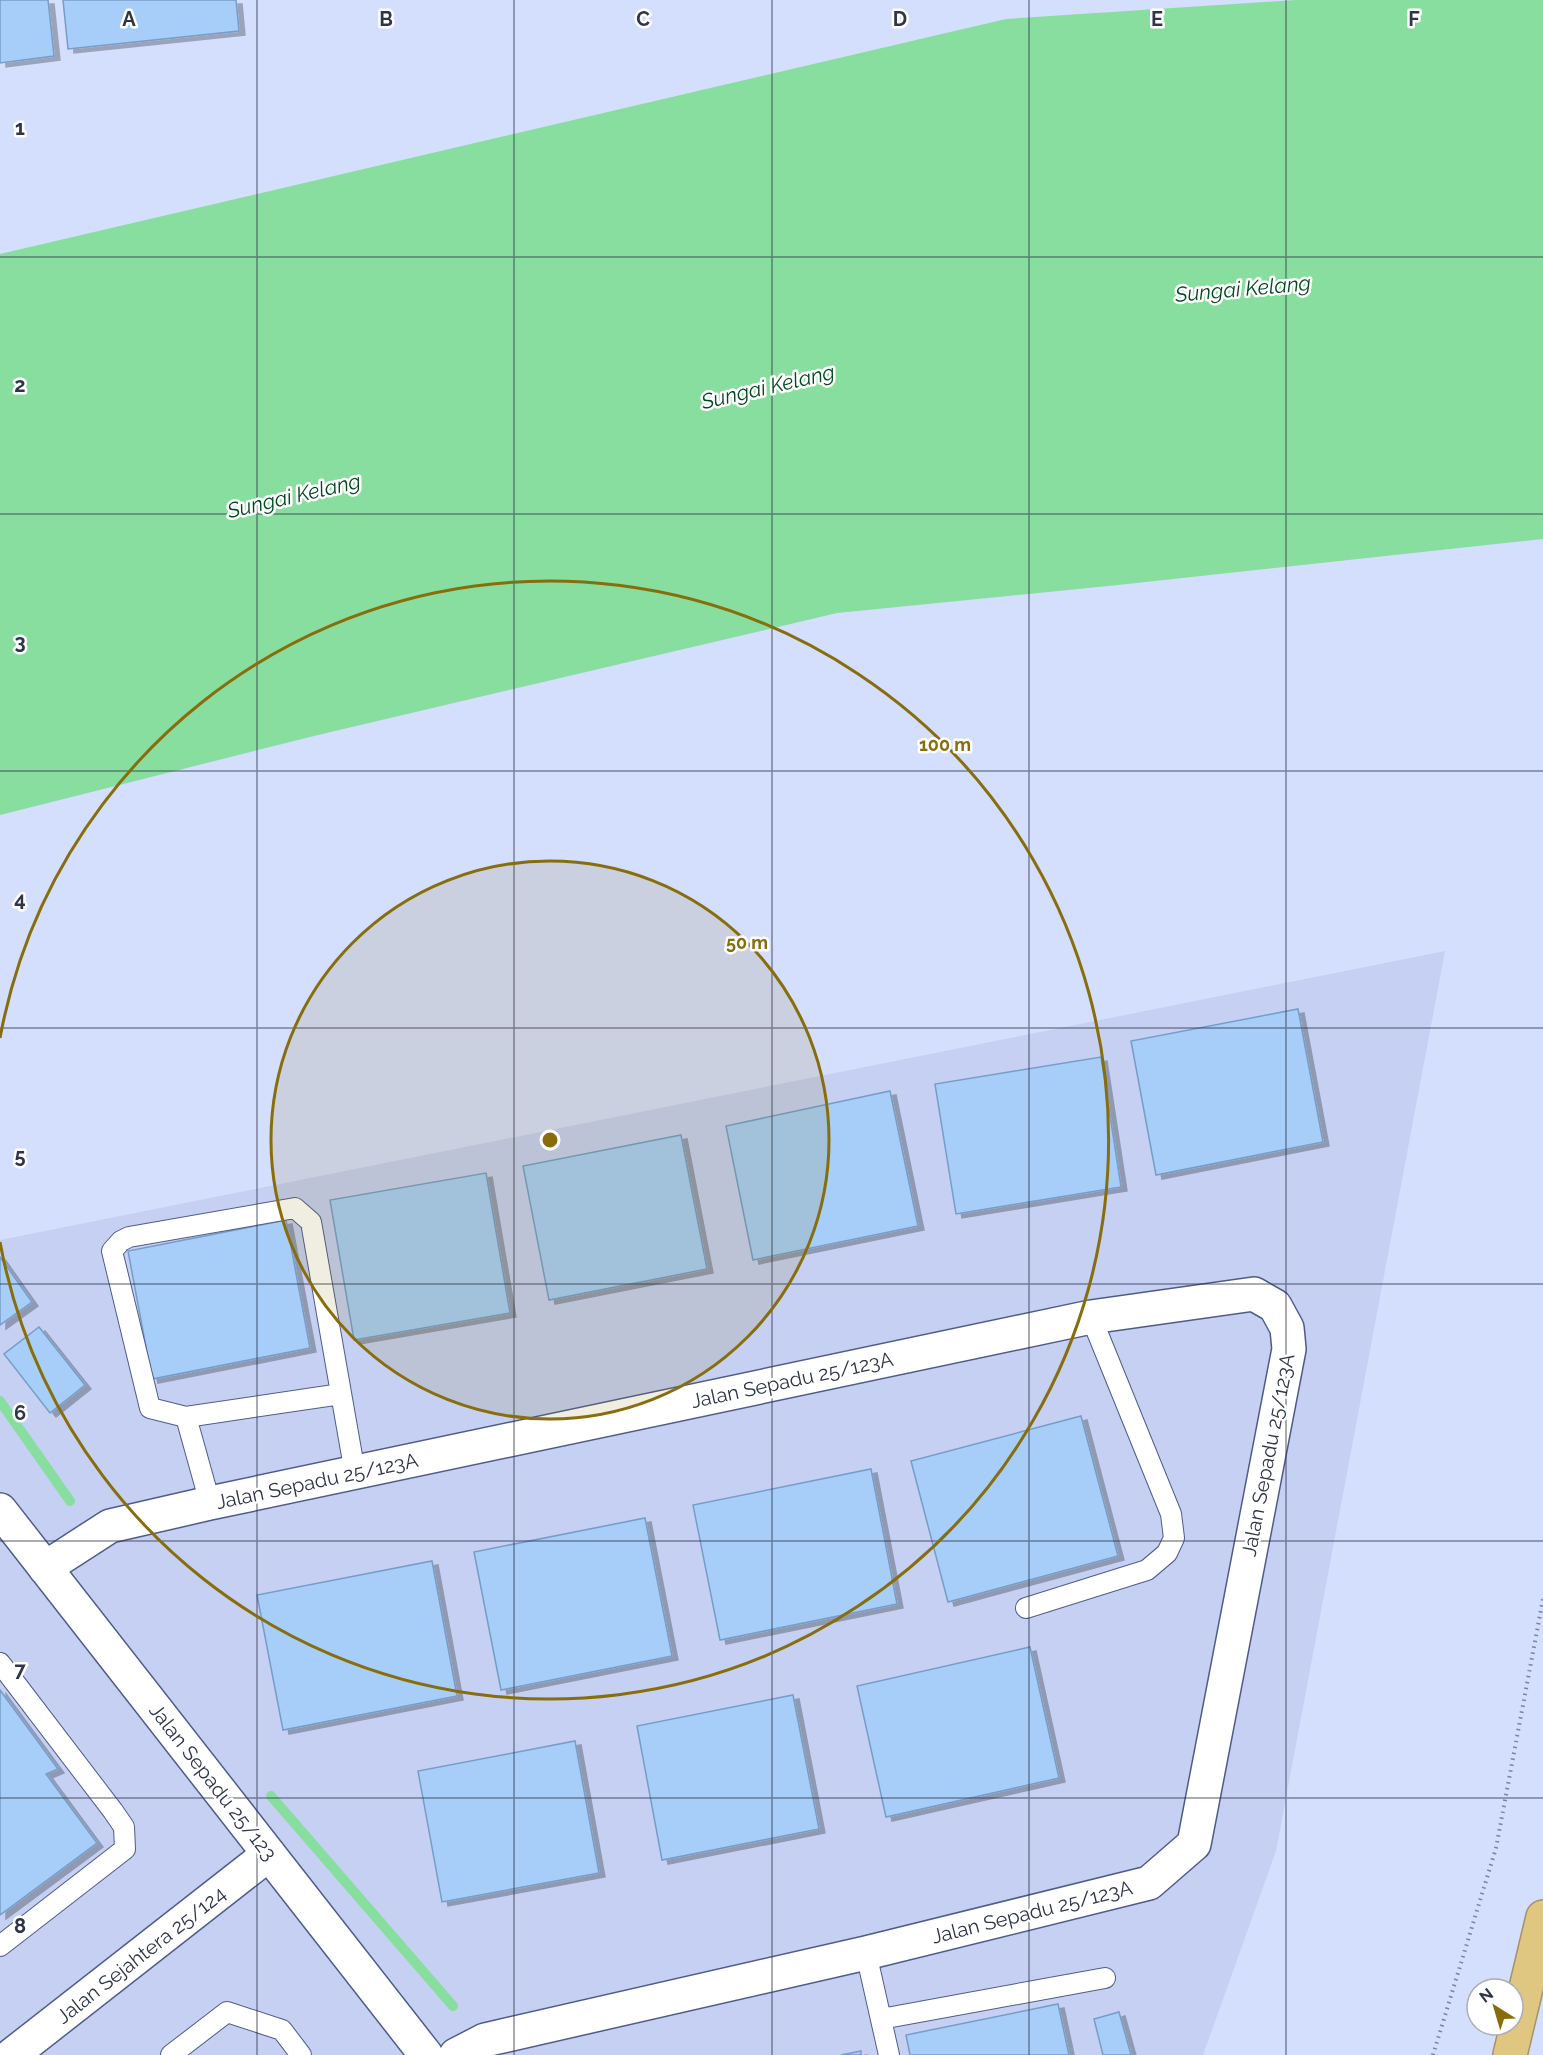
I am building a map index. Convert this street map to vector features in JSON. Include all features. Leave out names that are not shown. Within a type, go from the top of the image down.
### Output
[{"type":"highway","points":[[1509,2055],[1543,1917]]},
{"type":"street","name":"Jalan Sepadu 25/123A","points":[[45,1568],[110,1526],[210,1503],[1091,1317],[1254,1294],[1275,1306],[1287,1328],[1289,1349],[1194,1844],[1149,1883],[866,1953],[485,2040],[456,2055]]},
{"type":"street","name":"Jalan Sepadu 25/123","points":[[0,1510],[426,2055]]},
{"type":"street","name":"Jalan Sejahtera 25/124","points":[[12,2055],[269,1854]]},
{"type":"lane","points":[[341,1394],[186,1418],[150,1408],[112,1251],[121,1241],[129,1237],[295,1208],[311,1222],[355,1473]]},
{"type":"lane","points":[[1026,1608],[1147,1570],[1167,1553],[1174,1538],[1171,1514],[1091,1317]]},
{"type":"lane","points":[[186,1418],[210,1503]]},
{"type":"lane","points":[[0,1663],[124,1827],[125,1849],[0,1946]]},
{"type":"lane","points":[[866,1953],[889,2055]]},
{"type":"lane","points":[[881,2019],[1105,1978]]},
{"type":"lane","points":[[171,2055],[227,2012],[282,2030],[301,2055]]},
{"type":"path","points":[[1433,2055],[1496,1848],[1543,1599]]},
{"type":"shaded area","points":[[1445,951],[1276,1851],[1203,2055],[0,2055],[0,1240]]},
{"type":"water","name":"Sungai Kelang","points":[[1296,0],[1543,0],[1543,539],[837,613],[318,735],[0,815],[0,254],[1006,19]]},
{"type":"building","points":[[0,0],[48,0],[54,56],[0,63]]},
{"type":"building","points":[[63,0],[236,0],[239,31],[68,49]]},
{"type":"building","points":[[1298,1009],[1323,1142],[1156,1175],[1131,1041]]},
{"type":"building","points":[[1101,1057],[1121,1187],[956,1214],[935,1084]]},
{"type":"building","points":[[890,1091],[918,1226],[753,1260],[726,1126]]},
{"type":"building","points":[[681,1135],[707,1269],[549,1300],[523,1166]]},
{"type":"building","points":[[486,1173],[510,1313],[354,1340],[330,1200]]},
{"type":"building","points":[[286,1220],[310,1348],[152,1379],[128,1251]]},
{"type":"building","points":[[0,1257],[32,1302],[0,1325]]},
{"type":"building","points":[[39,1327],[85,1385],[50,1413],[4,1354]]},
{"type":"building","points":[[1081,1416],[1118,1556],[948,1602],[911,1461]]},
{"type":"building","points":[[871,1469],[897,1604],[720,1640],[693,1505]]},
{"type":"building","points":[[645,1518],[672,1656],[501,1690],[474,1552]]},
{"type":"building","points":[[432,1561],[457,1696],[283,1730],[257,1595]]},
{"type":"building","points":[[1030,1647],[1059,1778],[886,1817],[857,1686]]},
{"type":"building","points":[[0,1690],[58,1769],[46,1774],[97,1843],[0,1915]]},
{"type":"building","points":[[793,1695],[819,1829],[662,1860],[637,1726]]},
{"type":"building","points":[[575,1741],[599,1873],[442,1902],[418,1771]]},
{"type":"building","points":[[1058,2004],[1069,2055],[910,2055],[906,2035]]},
{"type":"building","points":[[1119,2012],[1131,2055],[1103,2055],[1094,2019]]},
{"type":"building","points":[[861,2051],[861,2055],[841,2055]]},
{"type":"waterway","points":[[0,1401],[70,1501]]},
{"type":"waterway","points":[[271,1796],[453,2006]]}]
